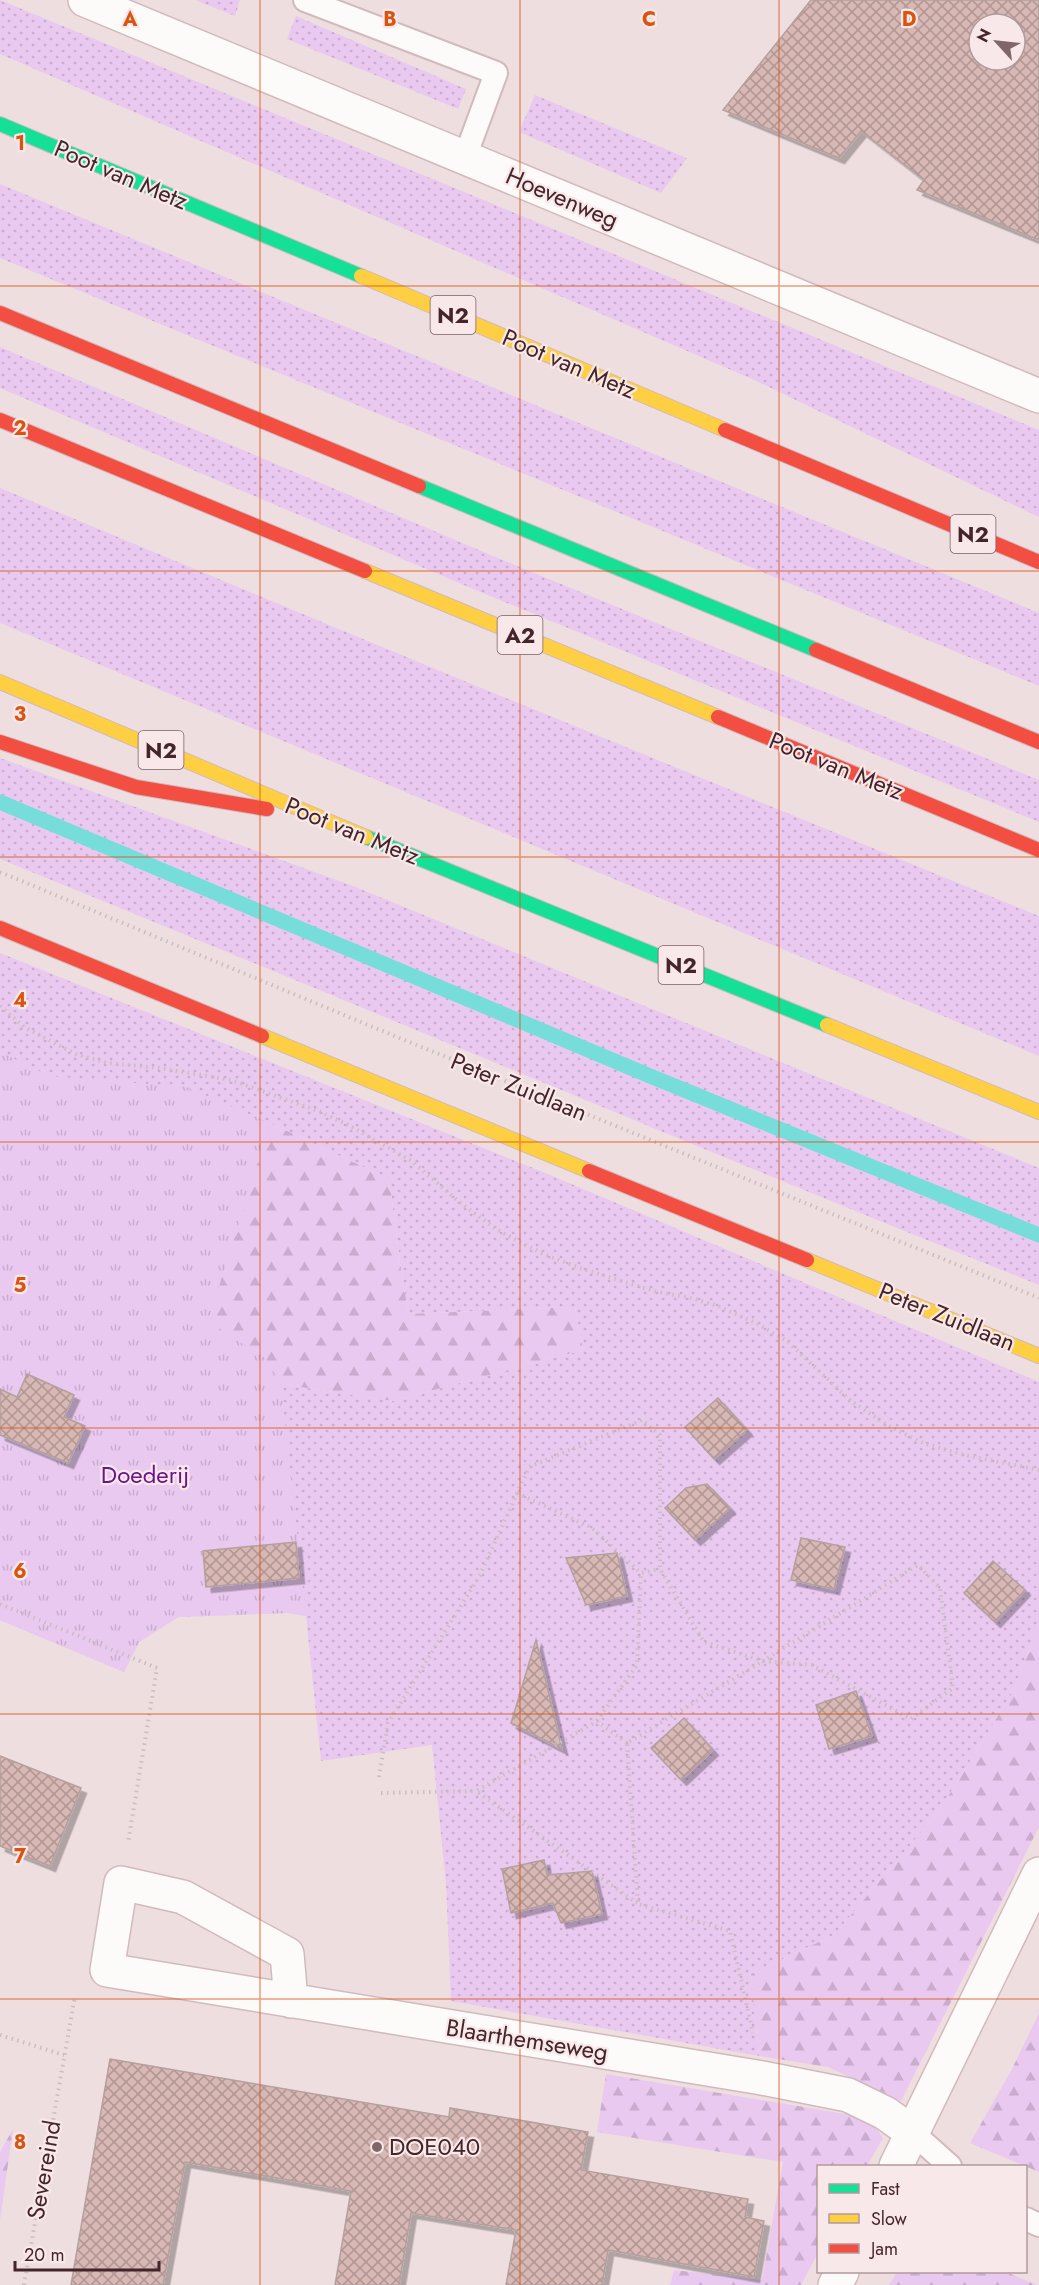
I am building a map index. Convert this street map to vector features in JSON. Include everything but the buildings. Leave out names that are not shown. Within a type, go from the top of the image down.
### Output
[{"type":"main road","name":"Poot van Metz","points":[[0,124],[1039,562]]},
{"type":"main road","points":[[0,313],[1039,742]]},
{"type":"main road","name":"Poot van Metz","points":[[0,420],[1039,850]]},
{"type":"main road","name":"Poot van Metz","points":[[0,682],[322,819],[1039,1112]]},
{"type":"main road","name":"N2","points":[[0,742],[136,787],[322,819]]},
{"type":"main road","name":"Peter Zuidlaan","points":[[0,928],[1036,1353]]},
{"type":"street","name":"Hoevenweg","points":[[86,0],[1039,396]]},
{"type":"street","points":[[897,2165],[1039,1874]]},
{"type":"street","points":[[107,1970],[121,1883],[183,1897],[287,1954],[291,2001]]},
{"type":"street","name":"Blaarthemseweg","points":[[107,1970],[762,2078],[848,2095],[885,2113],[913,2133]]},
{"type":"lane","points":[[305,0],[496,73],[465,158]]},
{"type":"lane","points":[[913,2133],[949,2165]]},
{"type":"path","name":"Peter Zuidlaan","points":[[0,872],[408,1042],[1039,1298]]},
{"type":"path","points":[[0,1006],[24,1027],[75,1054],[108,1063],[159,1068],[231,1080],[321,1112],[413,1162],[458,1201],[496,1229],[541,1253],[657,1292],[688,1297],[718,1306],[756,1323],[787,1341],[851,1401],[905,1434],[923,1443],[960,1454],[1039,1470]]},
{"type":"path","points":[[379,1777],[388,1724],[480,1575],[529,1467],[642,1420],[660,1435],[660,1569],[704,1642],[763,1661],[812,1665],[911,1719],[953,1688],[940,1588],[918,1565],[763,1661],[627,1743]]},
{"type":"path","points":[[518,1493],[591,1528],[641,1573]]},
{"type":"path","points":[[641,1573],[660,1569]]},
{"type":"path","points":[[381,1793],[477,1791],[597,1721],[637,1665],[641,1573]]},
{"type":"path","points":[[0,1604],[157,1668],[121,1883]]},
{"type":"path","points":[[597,1721],[627,1743],[638,1904]]},
{"type":"path","points":[[477,1791],[638,1904],[730,1931],[762,2078]]},
{"type":"path","name":"Severeind","points":[[24,2285],[80,1973],[107,1970]]},
{"type":"path","points":[[0,2035],[64,2055]]},
{"type":"green space","points":[[0,0],[1039,430],[1039,517],[752,379],[0,54]]},
{"type":"green space","points":[[195,0],[240,0],[235,16]]},
{"type":"green space","points":[[296,16],[466,89],[458,109],[287,39]]},
{"type":"green space","points":[[535,95],[687,158],[661,193],[519,132]]},
{"type":"green space","points":[[0,184],[1039,613],[1039,686],[0,258]]},
{"type":"green space","points":[[0,347],[493,556],[1039,780],[1039,822],[478,591],[0,388]]},
{"type":"green space","points":[[0,488],[1039,916],[1039,1056],[0,623]]},
{"type":"green space","points":[[0,758],[353,886],[1039,1168],[1039,1285],[0,859]]},
{"type":"green space","points":[[0,953],[543,1172],[1039,1382],[1039,1621],[1013,1692],[939,1811],[834,1935],[751,1974],[759,2056],[451,2001],[446,1884],[432,1745],[321,1761],[306,1616],[288,1613],[178,1617],[139,1642],[124,1672],[0,1620]],"holes":[[[270,1123],[389,1179],[409,1314],[575,1307],[583,1350],[393,1401],[281,1384],[266,1359]]]},
{"type":"green space","name":"Doederij","points":[[0,1052],[50,1076],[186,1087],[270,1123],[208,1321],[266,1359],[281,1384],[306,1616],[288,1613],[178,1617],[139,1642],[124,1672],[0,1620]]},
{"type":"green space","points":[[270,1123],[389,1179],[409,1314],[575,1307],[583,1350],[393,1401],[281,1384],[266,1359],[208,1321]]},
{"type":"green space","points":[[1039,1621],[1039,1827],[901,2101],[828,2067],[759,2056],[751,1974],[834,1935],[939,1811],[1013,1692]]},
{"type":"green space","points":[[1039,2013],[1039,2172],[1027,2165],[970,2143],[1012,2069]]},
{"type":"green space","points":[[606,2074],[869,2118],[883,2138],[868,2165],[817,2165],[817,2255],[801,2285],[670,2285],[674,2270],[762,2280],[783,2162],[597,2132]]},
{"type":"green space","points":[[13,2129],[0,2220],[0,2152]]},
{"type":"green space","points":[[896,2273],[1008,2273],[1037,2285],[889,2285]]},
{"type":"waterway","points":[[0,802],[650,1076],[1039,1235]]},
{"type":"traffic: fast","points":[[0,124],[361,276]]},
{"type":"traffic: fast","points":[[419,486],[816,650]]},
{"type":"traffic: fast","points":[[366,837],[827,1025]]},
{"type":"traffic: slow","points":[[361,276],[725,430]]},
{"type":"traffic: slow","points":[[365,571],[718,717]]},
{"type":"traffic: slow","points":[[0,682],[366,837]]},
{"type":"traffic: slow","points":[[827,1025],[1039,1112]]},
{"type":"traffic: slow","points":[[262,1036],[589,1171]]},
{"type":"traffic: slow","points":[[807,1260],[1039,1356]]},
{"type":"traffic: jam","points":[[0,313],[419,486]]},
{"type":"traffic: jam","points":[[0,420],[365,571]]},
{"type":"traffic: jam","points":[[725,430],[1039,562]]},
{"type":"traffic: jam","points":[[816,650],[1039,742]]},
{"type":"traffic: jam","points":[[718,717],[1039,850]]},
{"type":"traffic: jam","points":[[0,742],[136,787],[267,809]]},
{"type":"traffic: jam","points":[[0,928],[262,1036]]},
{"type":"traffic: jam","points":[[589,1171],[807,1260]]},
{"type":"place","name":"DOE040","points":[[377,2147]]}]
